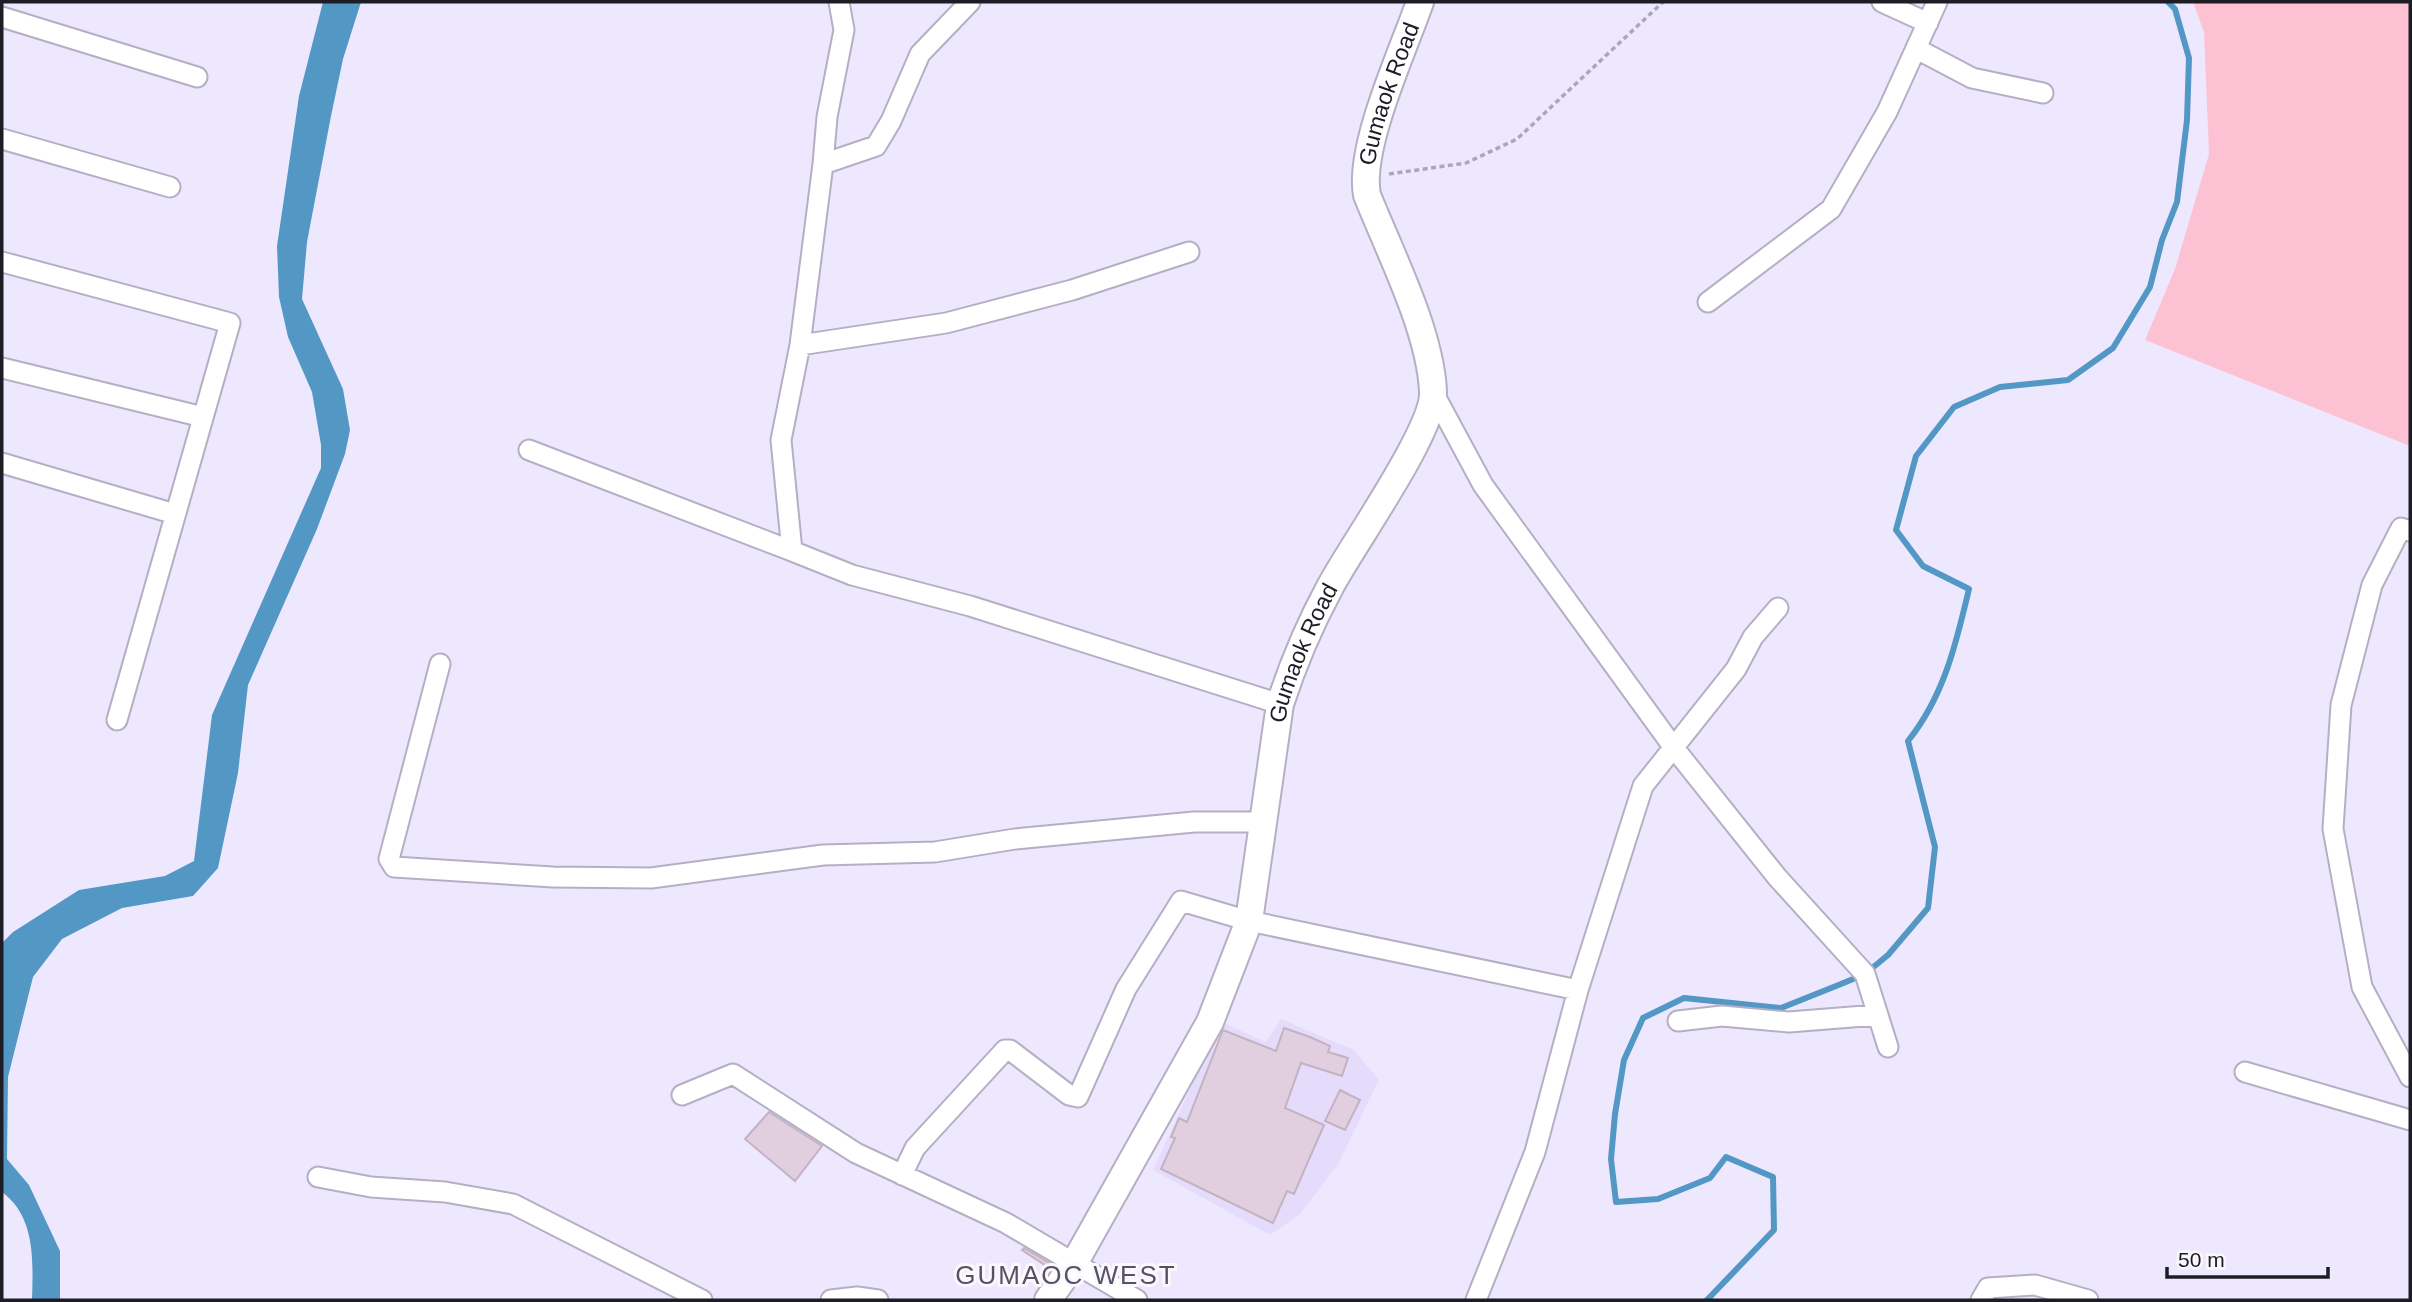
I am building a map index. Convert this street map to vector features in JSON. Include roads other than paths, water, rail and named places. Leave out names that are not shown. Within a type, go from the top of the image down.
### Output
[{"type":"street","points":[[792,551],[780,440],[800,345],[824,164],[827,117],[844,30],[839,2]]},
{"type":"street","points":[[824,164],[876,146],[891,121],[920,54],[970,2]]},
{"type":"street","name":"Gumaok Road","points":[[1056,1296],[1210,1022],[1250,920],[1280,704],[1290,674],[1329,588],[1421,436],[1434,394],[1428,352],[1367,195],[1364,178],[1373,137],[1420,2]]},
{"type":"street","points":[[1882,2],[1928,23]]},
{"type":"street","points":[[1708,302],[1831,209],[1887,113],[1937,2]]},
{"type":"street","points":[[2,17],[197,77]]},
{"type":"street","points":[[1917,49],[1972,78],[2043,93]]},
{"type":"street","points":[[2,139],[170,187]]},
{"type":"street","points":[[800,345],[946,323],[1072,290],[1189,252]]},
{"type":"street","points":[[2,262],[230,323],[117,720]]},
{"type":"street","points":[[2,368],[203,417]]},
{"type":"street","points":[[1434,394],[1483,485],[1674,748],[1777,877],[1865,974],[1888,1047]]},
{"type":"street","points":[[529,450],[852,575],[970,606],[1280,704]]},
{"type":"street","points":[[2,463],[176,514]]},
{"type":"street","points":[[2406,530],[2372,585],[2341,705],[2333,829],[2362,988],[2410,1077]]},
{"type":"street","points":[[1476,1300],[1535,1152],[1578,990],[1643,786],[1736,669],[1753,637],[1778,608]]},
{"type":"street","points":[[440,664],[389,859],[394,867],[553,877],[651,878],[829,855],[935,852],[1015,839],[1194,822],[1265,822]]},
{"type":"street","points":[[902,1175],[915,1148],[1006,1050],[1069,1095],[1078,1097],[1126,989],[1181,901],[1250,920],[1578,990]]},
{"type":"street","points":[[1678,1021],[1722,1016],[1790,1022],[1877,1015]]},
{"type":"street","points":[[2245,1072],[2410,1119]]},
{"type":"street","points":[[682,1095],[733,1074],[846,1147],[1006,1223],[1137,1300]]},
{"type":"street","points":[[318,1177],[513,1204],[702,1300]]},
{"type":"street","points":[[1980,1300],[1988,1289],[2035,1285],[2088,1300]]},
{"type":"street","points":[[831,1300],[857,1297],[878,1300]]},
{"type":"water","points":[[323,2],[361,2],[343,59],[331,116],[307,242],[302,299],[343,389],[350,430],[345,454],[317,529],[248,685],[238,773],[218,868],[193,896],[122,908],[62,939],[33,977],[8,1077],[7,1159],[29,1185],[60,1251],[60,1300],[32,1300],[32,1256],[27,1227],[13,1202],[2,1192],[2,943],[13,932],[79,890],[165,876],[194,861],[212,715],[321,468],[321,445],[312,392],[288,337],[279,297],[277,246],[299,96]]},
{"type":"waterway","points":[[1707,1300],[1774,1230],[1773,1177],[1726,1157],[1710,1178],[1658,1199],[1616,1202],[1611,1159],[1624,1060],[1643,1018],[1684,998],[1781,1008],[1865,974],[1888,955],[1928,908],[1935,847],[1908,741],[1940,688],[1969,589],[1923,566],[1896,530],[1916,456],[1954,407],[2000,387],[2068,380],[2113,348],[2150,287],[2162,240],[2177,202],[2187,120],[2189,58],[2175,9],[2168,2]]},
{"type":"district","name":"GUMAOC WEST","points":[[1066,1275]]}]
